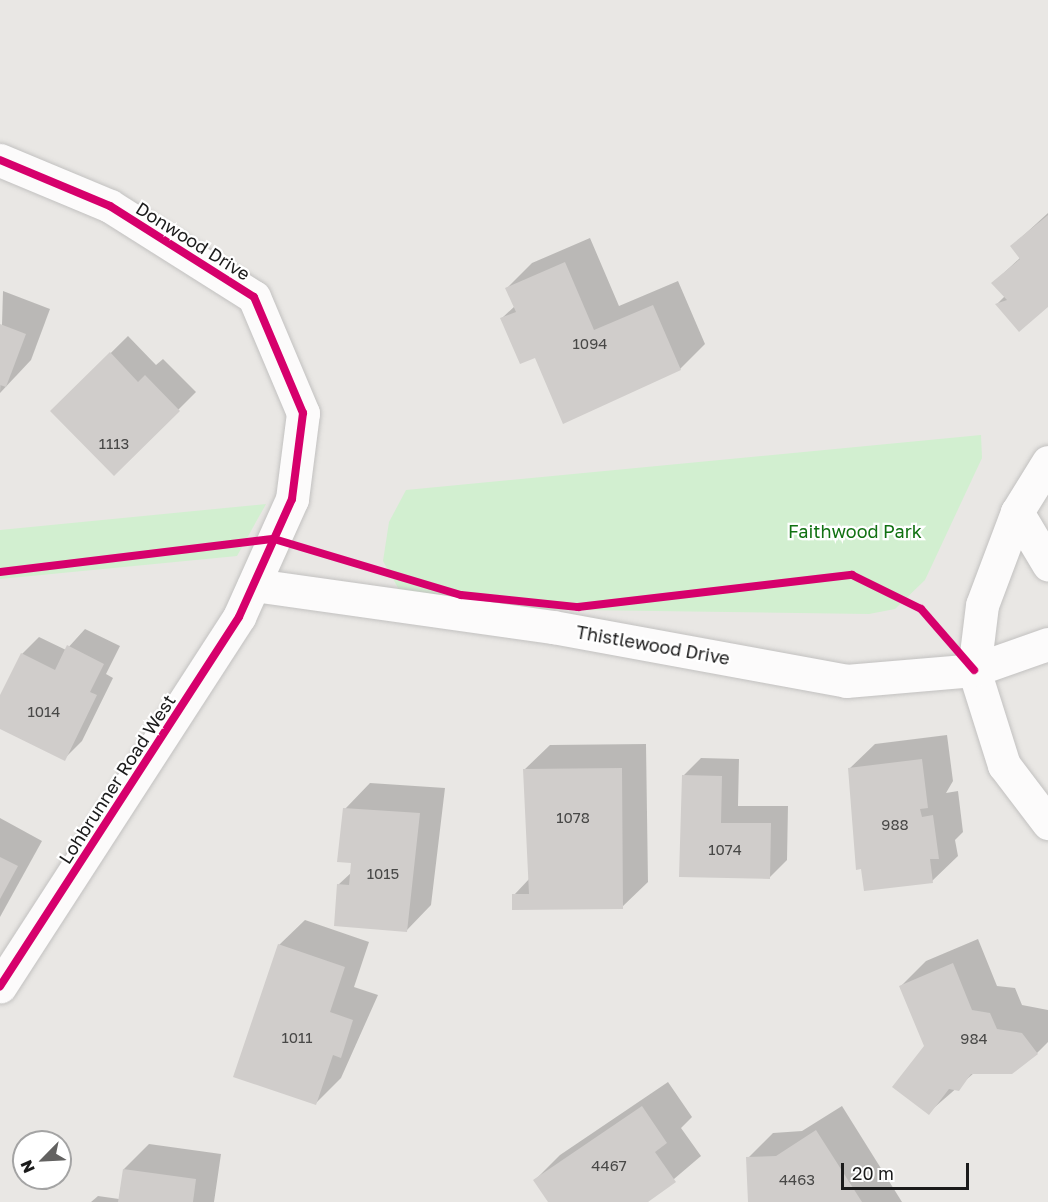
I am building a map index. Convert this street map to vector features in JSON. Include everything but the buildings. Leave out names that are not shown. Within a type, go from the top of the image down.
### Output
[{"type":"street","name":"Donwood Drive","points":[[0,160],[110,206],[254,297],[303,413],[292,499],[254,585]]},
{"type":"street","points":[[1048,462],[1017,512],[982,605],[974,670],[1004,765],[1048,823]]},
{"type":"street","points":[[1017,512],[1048,564]]},
{"type":"street","name":"Thistlewood Drive","points":[[254,585],[553,627],[846,681],[974,670],[1048,644]]},
{"type":"street","name":"Lohbrunner Road West","points":[[0,987],[239,617],[254,585]]},
{"type":"green space","name":"Faithwood Park","points":[[981,435],[982,458],[925,580],[895,609],[869,614],[429,608],[402,595],[383,561],[389,522],[406,490]]},
{"type":"green space","points":[[266,504],[237,556],[0,579],[0,530]]},
{"type":"cycle path","points":[[0,160],[110,206],[254,297],[303,413],[292,499],[239,617],[0,987]]},
{"type":"cycle path","points":[[0,572],[274,539],[461,595],[578,607],[852,575],[921,609],[974,670]]}]
